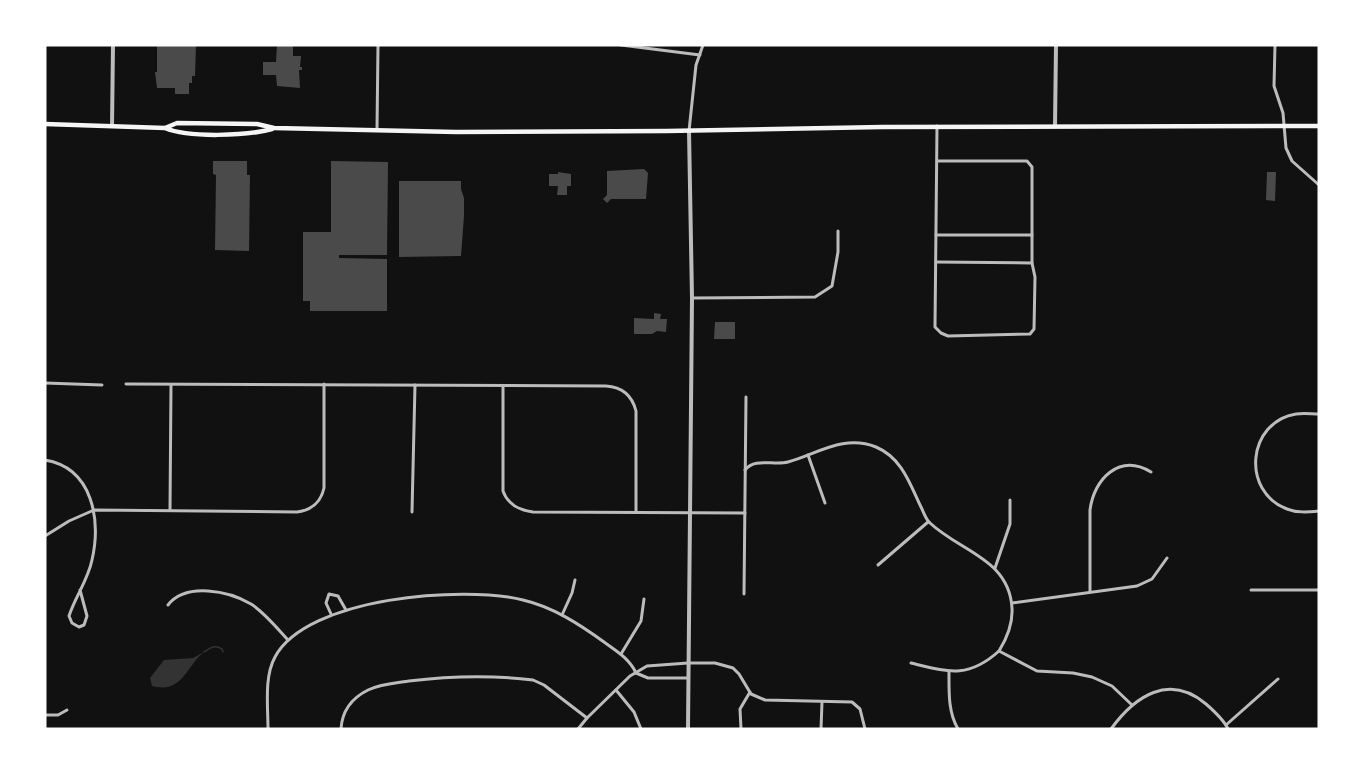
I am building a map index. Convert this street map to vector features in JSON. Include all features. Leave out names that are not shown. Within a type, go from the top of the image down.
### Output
[{"type":"main road","points":[[165,128],[177,123],[257,124],[274,128],[456,132],[689,131],[937,126],[1319,126]]},
{"type":"main road","points":[[45,124],[165,128],[177,133],[234,134],[256,133],[274,128]]},
{"type":"street","points":[[112,126],[113,45]]},
{"type":"street","points":[[377,129],[378,45]]},
{"type":"street","points":[[621,45],[700,55]]},
{"type":"street","points":[[688,729],[692,298],[689,131],[692,93],[703,45]]},
{"type":"street","points":[[1055,126],[1056,45]]},
{"type":"street","points":[[1275,45],[1275,92],[1283,113],[1288,155],[1319,185]]},
{"type":"street","points":[[937,126],[935,327],[948,336],[1025,336],[1030,334],[1034,329],[1035,276],[1032,262],[1032,167],[1027,161],[937,161]]},
{"type":"street","points":[[692,298],[814,297],[832,286],[838,252],[838,231]]},
{"type":"street","points":[[936,235],[1032,235]]},
{"type":"street","points":[[936,262],[1032,262]]},
{"type":"street","points":[[45,383],[102,385]]},
{"type":"street","points":[[126,384],[611,386],[630,396],[635,406],[637,420],[636,512]]},
{"type":"street","points":[[45,536],[69,521],[94,510],[297,512],[313,507],[322,496],[325,484],[324,384]]},
{"type":"street","points":[[412,512],[415,384]]},
{"type":"street","points":[[170,510],[171,385]]},
{"type":"street","points":[[503,386],[503,491],[510,503],[522,510],[533,512],[745,513]]},
{"type":"street","points":[[744,594],[746,397]]},
{"type":"street","points":[[1319,414],[1296,414],[1284,418],[1266,431],[1259,444],[1255,468],[1259,483],[1274,502],[1297,512],[1319,512]]},
{"type":"street","points":[[745,470],[753,463],[784,463],[850,442],[868,444],[885,452],[904,471],[928,522],[995,568],[1005,580],[1012,603],[1011,623],[999,651],[983,663],[963,671],[949,672],[911,663]]},
{"type":"street","points":[[808,455],[825,503]]},
{"type":"street","points":[[45,460],[61,465],[77,476],[88,492],[94,510],[93,558],[69,616],[73,624],[79,627],[84,625],[87,616],[80,590]]},
{"type":"street","points":[[1090,591],[1090,510],[1091,498],[1096,486],[1103,477],[1121,467],[1137,466],[1151,472]]},
{"type":"street","points":[[995,568],[1010,524],[1010,500]]},
{"type":"street","points":[[878,565],[928,522]]},
{"type":"street","points":[[1012,603],[1090,591],[1116,590],[1146,583],[1157,574],[1167,558]]},
{"type":"street","points":[[562,615],[575,580]]},
{"type":"street","points":[[1251,590],[1319,591]]},
{"type":"street","points":[[168,605],[175,598],[186,593],[204,591],[222,594],[251,604],[288,640]]},
{"type":"street","points":[[267,729],[269,674],[275,657],[288,640],[331,614],[363,605],[444,594],[475,593],[525,600],[562,615],[630,661],[636,673],[648,678],[688,678]]},
{"type":"street","points":[[331,614],[326,603],[329,594],[338,596],[346,610]]},
{"type":"street","points":[[621,654],[641,621],[644,599]]},
{"type":"street","points":[[999,651],[1037,671],[1073,673],[1092,677],[1112,686],[1132,705]]},
{"type":"street","points":[[578,729],[630,676],[647,666],[688,663],[728,665],[740,674],[750,692],[757,698],[774,702],[852,702],[860,709],[865,729]]},
{"type":"street","points":[[949,672],[952,716],[958,729]]},
{"type":"street","points":[[341,729],[346,708],[367,690],[384,685],[447,676],[532,680],[544,685],[587,718]]},
{"type":"street","points":[[1111,729],[1132,705],[1143,697],[1158,691],[1179,690],[1201,700],[1227,727],[1278,679]]},
{"type":"street","points":[[616,690],[634,712],[641,729]]},
{"type":"street","points":[[741,729],[740,709],[750,692]]},
{"type":"street","points":[[820,729],[822,702]]},
{"type":"street","points":[[45,715],[58,715],[66,710]]},
{"type":"shaded area","points":[[204,652],[183,677],[171,686],[152,686],[150,678],[164,660],[193,658]]},
{"type":"building","points":[[157,45],[196,45],[195,76],[192,76],[192,83],[189,83],[189,94],[175,94],[175,88],[157,88],[155,72],[157,72]]},
{"type":"building","points":[[277,45],[293,45],[293,56],[301,56],[300,88],[277,86],[276,75],[263,75],[263,62],[276,62]]},
{"type":"building","points":[[213,161],[247,161],[247,175],[250,175],[249,251],[215,250],[216,175],[213,174]]},
{"type":"building","points":[[331,161],[388,162],[387,255],[339,255],[339,258],[387,259],[387,311],[310,311],[310,301],[303,301],[303,232],[331,232]]},
{"type":"building","points":[[644,169],[648,173],[646,199],[611,199],[607,203],[603,199],[607,195],[607,171]]},
{"type":"building","points":[[558,172],[571,174],[571,186],[567,186],[567,195],[557,195],[558,186],[549,186],[549,174],[558,174]]},
{"type":"building","points":[[1267,172],[1276,172],[1275,201],[1266,200]]},
{"type":"building","points":[[399,181],[461,181],[464,216],[461,256],[399,257]]},
{"type":"building","points":[[654,313],[661,314],[660,319],[667,319],[666,332],[634,334],[634,318],[654,319]]},
{"type":"building","points":[[715,322],[735,322],[735,339],[714,339]]},
{"type":"waterway","points":[[204,652],[215,647],[222,649],[223,652]]}]
